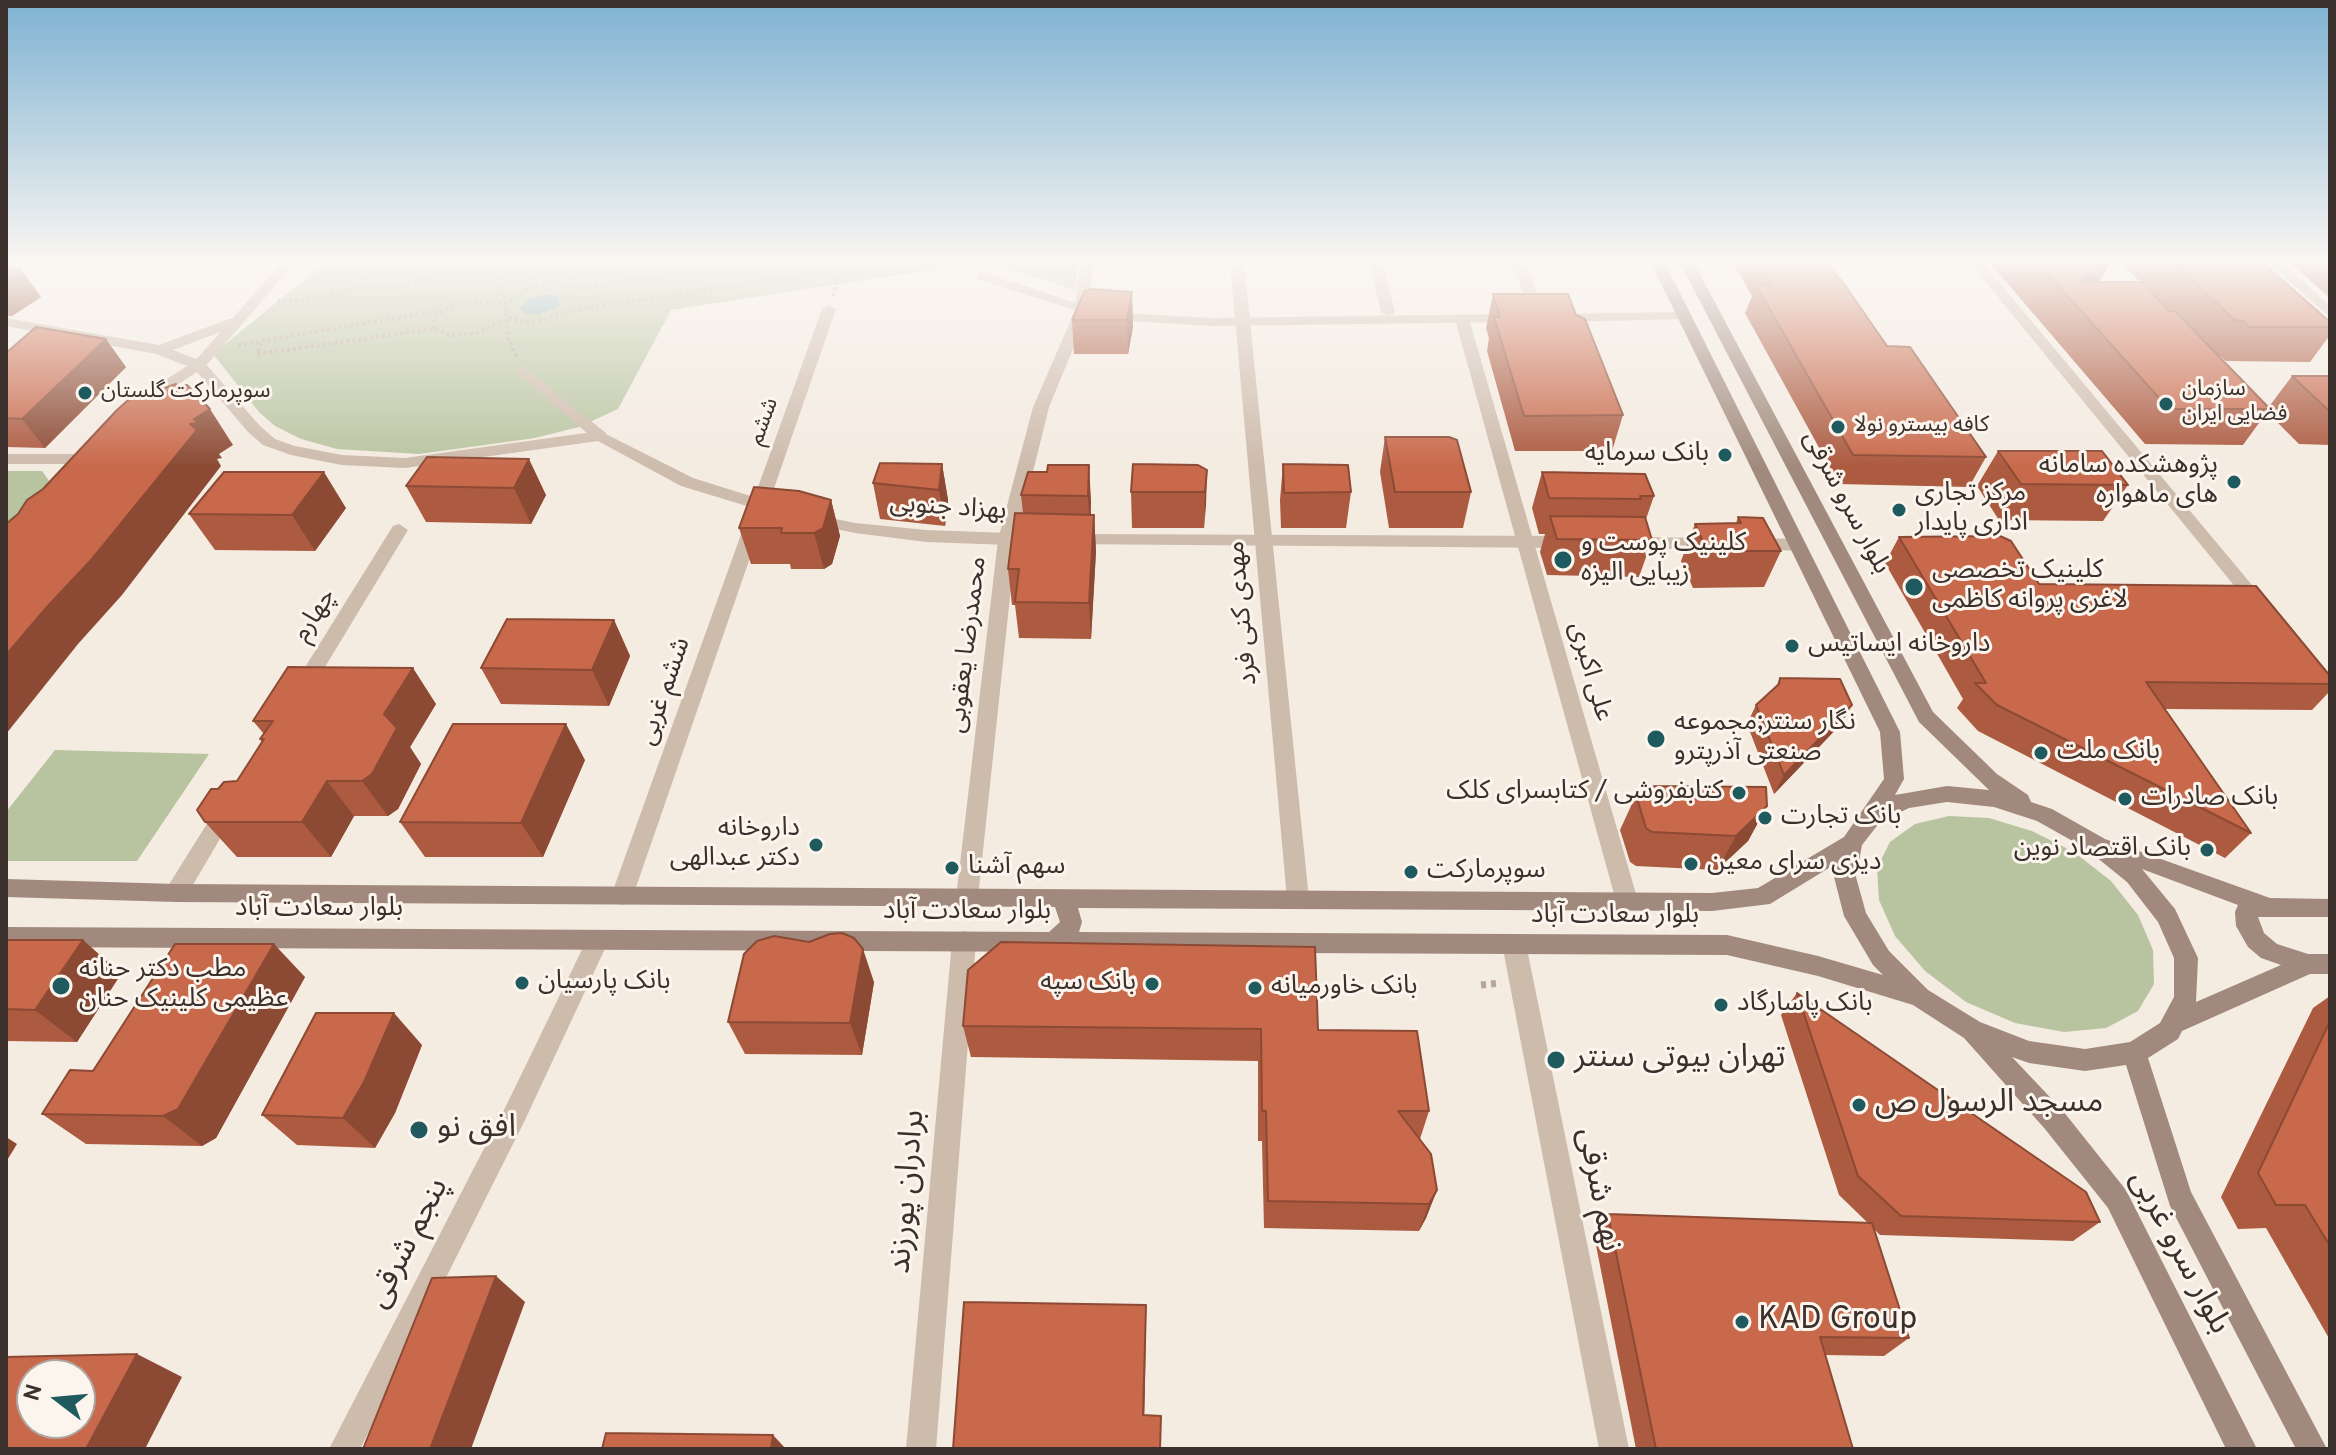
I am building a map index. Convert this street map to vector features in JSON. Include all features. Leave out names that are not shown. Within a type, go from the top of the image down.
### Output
[{"type":"main road","points":[[1691,331],[1890,732],[1894,779],[1852,843],[1845,877],[1855,916],[1881,958],[1920,997],[1971,1030],[2029,1052],[2085,1060],[2134,1053],[2169,1031],[2186,998],[2186,958],[2167,916],[2135,876],[2093,842]]},
{"type":"main road","name":"بلوار سرو شرقی","points":[[1723,331],[1926,717],[1990,780],[2044,815]]},
{"type":"main road","points":[[1872,816],[1905,800],[1947,794],[1994,799],[2044,815],[2093,842],[2269,907]]},
{"type":"main road","name":"بلوار سعادت آباد","points":[[6,888],[176,893],[1712,902],[1762,897],[1852,843]]},
{"type":"main road","points":[[1053,942],[1068,932],[1071,922],[1064,898]]},
{"type":"main road","points":[[2319,964],[2269,951],[2256,940],[2247,926],[2246,912],[2255,907],[2330,908]]},
{"type":"main road","name":"بلوار سعادت آباد","points":[[8,940],[1727,945],[1818,966],[1920,997]]},
{"type":"main road","points":[[2173,1023],[2319,964]]},
{"type":"main road","name":"بلوار سرو غربی","points":[[1971,1030],[2054,1120],[2117,1199],[2242,1449]]},
{"type":"main road","name":"بلوار سرو غربی","points":[[2134,1053],[2179,1197],[2312,1449]]},
{"type":"street","points":[[55,331],[160,350],[199,365],[261,436],[278,446],[307,454],[357,461],[442,460],[600,436]]},
{"type":"street","points":[[160,350],[210,331]]},
{"type":"street","points":[[154,417],[191,380],[227,331]]},
{"type":"street","name":"ششم","points":[[759,505],[821,331]]},
{"type":"street","name":"محمدرضا یعقوبی","points":[[967,898],[1007,540],[1041,407],[1073,331]]},
{"type":"street","name":"مهدی کنی فرد","points":[[1243,331],[1298,899]]},
{"type":"street","name":"علی اکبری","points":[[1465,331],[1627,901]]},
{"type":"street","points":[[2032,331],[2269,617]]},
{"type":"street","points":[[6,333],[199,365]]},
{"type":"street","name":"بهزاد جنوبی","points":[[522,370],[600,436],[687,482],[792,514],[891,533],[1007,540],[1798,545]]},
{"type":"street","points":[[204,402],[229,402]]},
{"type":"street","points":[[6,459],[109,456],[84,482]]},
{"type":"street","name":"ششم غربی","points":[[622,896],[759,505]]},
{"type":"street","name":"چهارم","points":[[292,705],[399,530]]},
{"type":"street","points":[[176,893],[242,785]]},
{"type":"street","name":"پنجم شرقی","points":[[344,1449],[516,1112],[598,940]]},
{"type":"street","name":"برادران پورزند","points":[[921,1449],[964,941]]},
{"type":"street","name":"نهم شرقی","points":[[1514,944],[1614,1449]]},
{"type":"path","points":[[328,331],[261,343],[257,354],[420,331]]},
{"type":"path","points":[[438,331],[449,335],[481,331]]},
{"type":"path","points":[[508,331],[508,338],[522,370]]},
{"type":"green space","points":[[241,331],[660,331],[618,409],[579,427],[535,438],[419,454],[337,449],[301,439],[275,426],[259,412],[213,354]]},
{"type":"green space","points":[[6,471],[42,471],[52,485],[6,532]]},
{"type":"green space","points":[[55,750],[209,754],[137,861],[6,861],[6,812]]},
{"type":"green space","points":[[1949,816],[1989,818],[2032,831],[2074,852],[2111,881],[2138,915],[2153,950],[2154,984],[2138,1011],[2106,1028],[2064,1032],[2015,1023],[1966,1002],[1925,971],[1895,936],[1879,900],[1877,868],[1890,842],[1915,824]]},
{"type":"building","points":[[32,331],[59,331],[106,339],[22,419],[6,418],[6,353]]},
{"type":"building","points":[[1498,331],[1590,331],[1623,415],[1524,416]]},
{"type":"building","points":[[1782,331],[1877,331],[1887,346],[1910,347],[1986,457],[1853,455]]},
{"type":"building","points":[[2099,331],[2194,331],[2270,409],[2169,409]]},
{"type":"building","points":[[2292,376],[2330,376],[2330,409],[2327,409]]},
{"type":"building","points":[[176,384],[179,387],[187,385],[210,409],[194,419],[198,423],[190,424],[197,430],[92,559],[6,655],[6,524],[136,393],[153,392]]},
{"type":"building","points":[[1385,437],[1449,437],[1457,440],[1471,492],[1395,492]]},
{"type":"building","points":[[1998,451],[2102,451],[2128,485],[2021,484]]},
{"type":"building","points":[[427,457],[529,459],[514,488],[406,486]]},
{"type":"building","points":[[880,463],[942,464],[939,490],[873,483]]},
{"type":"building","points":[[1133,464],[1198,465],[1207,470],[1205,492],[1131,492]]},
{"type":"building","points":[[1283,464],[1348,465],[1351,492],[1284,493]]},
{"type":"building","points":[[1048,465],[1089,465],[1088,496],[1021,495],[1028,472],[1047,472]]},
{"type":"building","points":[[224,472],[324,472],[292,515],[189,514]]},
{"type":"building","points":[[1542,472],[1645,474],[1654,496],[1640,496],[1641,499],[1549,498]]},
{"type":"building","points":[[754,487],[799,491],[831,500],[823,528],[814,533],[781,533],[782,528],[739,528]]},
{"type":"building","points":[[1015,513],[1094,515],[1089,603],[1015,602],[1019,569],[1008,569]]},
{"type":"building","points":[[1550,516],[1645,517],[1652,540],[1557,539]]},
{"type":"building","points":[[1738,517],[1763,518],[1781,551],[1707,551],[1695,524],[1741,523]]},
{"type":"building","points":[[2000,536],[2011,541],[2039,584],[2256,586],[2330,676],[2330,684],[2146,682],[2251,833],[1997,705],[1975,683],[1986,683],[1899,537]]},
{"type":"building","points":[[507,619],[614,620],[592,670],[481,668]]},
{"type":"building","points":[[288,667],[413,668],[384,714],[397,728],[372,774],[362,781],[327,781],[302,822],[205,822],[197,810],[211,789],[218,789],[224,782],[237,781],[264,739],[260,739],[273,721],[253,721]]},
{"type":"building","points":[[1780,678],[1840,679],[1852,705],[1784,775],[1756,705],[1779,684]]},
{"type":"building","points":[[453,724],[566,724],[521,823],[400,822]]},
{"type":"building","points":[[1645,786],[1766,787],[1767,806],[1736,836],[1652,832],[1646,828],[1636,795],[1647,794]]},
{"type":"building","points":[[842,933],[854,938],[863,949],[850,1023],[728,1022],[744,954],[757,941],[774,936],[809,942]]},
{"type":"building","points":[[6,940],[83,940],[35,1010],[6,1009]]},
{"type":"building","points":[[1001,942],[1315,947],[1318,1030],[1417,1031],[1429,1111],[1398,1111],[1431,1154],[1437,1190],[1429,1204],[1268,1201],[1261,1029],[963,1026],[968,970]]},
{"type":"building","points":[[175,944],[274,944],[178,1109],[163,1116],[42,1114],[70,1070],[93,1071]]},
{"type":"building","name":"مسجد الرسول ص","points":[[1797,993],[2086,1192],[2100,1222],[1901,1216],[1858,1176]]},
{"type":"building","points":[[316,1013],[394,1013],[364,1082],[343,1118],[262,1115]]},
{"type":"building","points":[[2330,1021],[2330,1246],[2305,1205],[2276,1205],[2258,1173]]},
{"type":"building","points":[[1608,1214],[1872,1223],[1909,1338],[1820,1337],[1853,1449],[1656,1449]]},
{"type":"building","points":[[496,1276],[430,1449],[363,1449],[432,1278]]},
{"type":"building","points":[[964,1302],[1146,1305],[1143,1415],[1161,1416],[1160,1449],[953,1449]]},
{"type":"building","points":[[137,1354],[96,1430],[96,1359],[16,1359],[16,1439],[91,1439],[86,1449],[6,1449],[6,1357]]},
{"type":"building","points":[[606,1433],[773,1435],[771,1449],[602,1449]]},
{"type":"place","name":"سوپرمارکت گلستان","points":[[85,393]]},
{"type":"place","name":"سازمان فضایی ایران","points":[[2166,404]]},
{"type":"place","name":"کافه بیسترو نولا","points":[[1838,427]]},
{"type":"place","name":"بانک سرمایه","points":[[1725,455]]},
{"type":"place","name":"پژوهشکده سامانه های ماهواره","points":[[2234,482]]},
{"type":"place","name":"مرکز تجاری اداری پایدار","points":[[1899,510]]},
{"type":"place","name":"کلینیک پوست و زیبایی الیزه","points":[[1563,560]]},
{"type":"place","name":"کلینیک تخصصی لاغری پروانه کاظمی","points":[[1914,587]]},
{"type":"place","name":"داروخانه ایساتیس","points":[[1792,646]]},
{"type":"place","name":"نگار سنتر;مجموعه صنعتی آذرپترو","points":[[1656,739]]},
{"type":"place","name":"بانک ملت","points":[[2041,753]]},
{"type":"place","name":"کتابفروشی / کتابسرای کلک","points":[[1739,793]]},
{"type":"place","name":"بانک صادرات","points":[[2125,799]]},
{"type":"place","name":"بانک تجارت","points":[[1765,818]]},
{"type":"place","name":"داروخانه دکتر عبدالهی","points":[[816,845]]},
{"type":"place","name":"بانک اقتصاد نوین","points":[[2207,850]]},
{"type":"place","name":"دیزی سرای معین","points":[[1691,864]]},
{"type":"place","name":"سهم آشنا","points":[[952,868]]},
{"type":"place","name":"سوپرمارکت","points":[[1411,872]]},
{"type":"place","name":"بانک پارسیان","points":[[522,983]]},
{"type":"place","name":"بانک سپه","points":[[1152,984]]},
{"type":"place","name":"مطب دکتر حنانه عظیمی کلینیک حنان","points":[[61,986]]},
{"type":"place","name":"بانک خاورمیانه","points":[[1255,988]]},
{"type":"place","name":"بانک پاسارگاد","points":[[1721,1005]]},
{"type":"place","name":"تهران بیوتی سنتر","points":[[1556,1060]]},
{"type":"place","name":"مسجد الرسول ص","points":[[1859,1105]]},
{"type":"place","name":"افق نو","points":[[419,1130]]},
{"type":"place","name":"KAD Group","points":[[1742,1322]]}]
